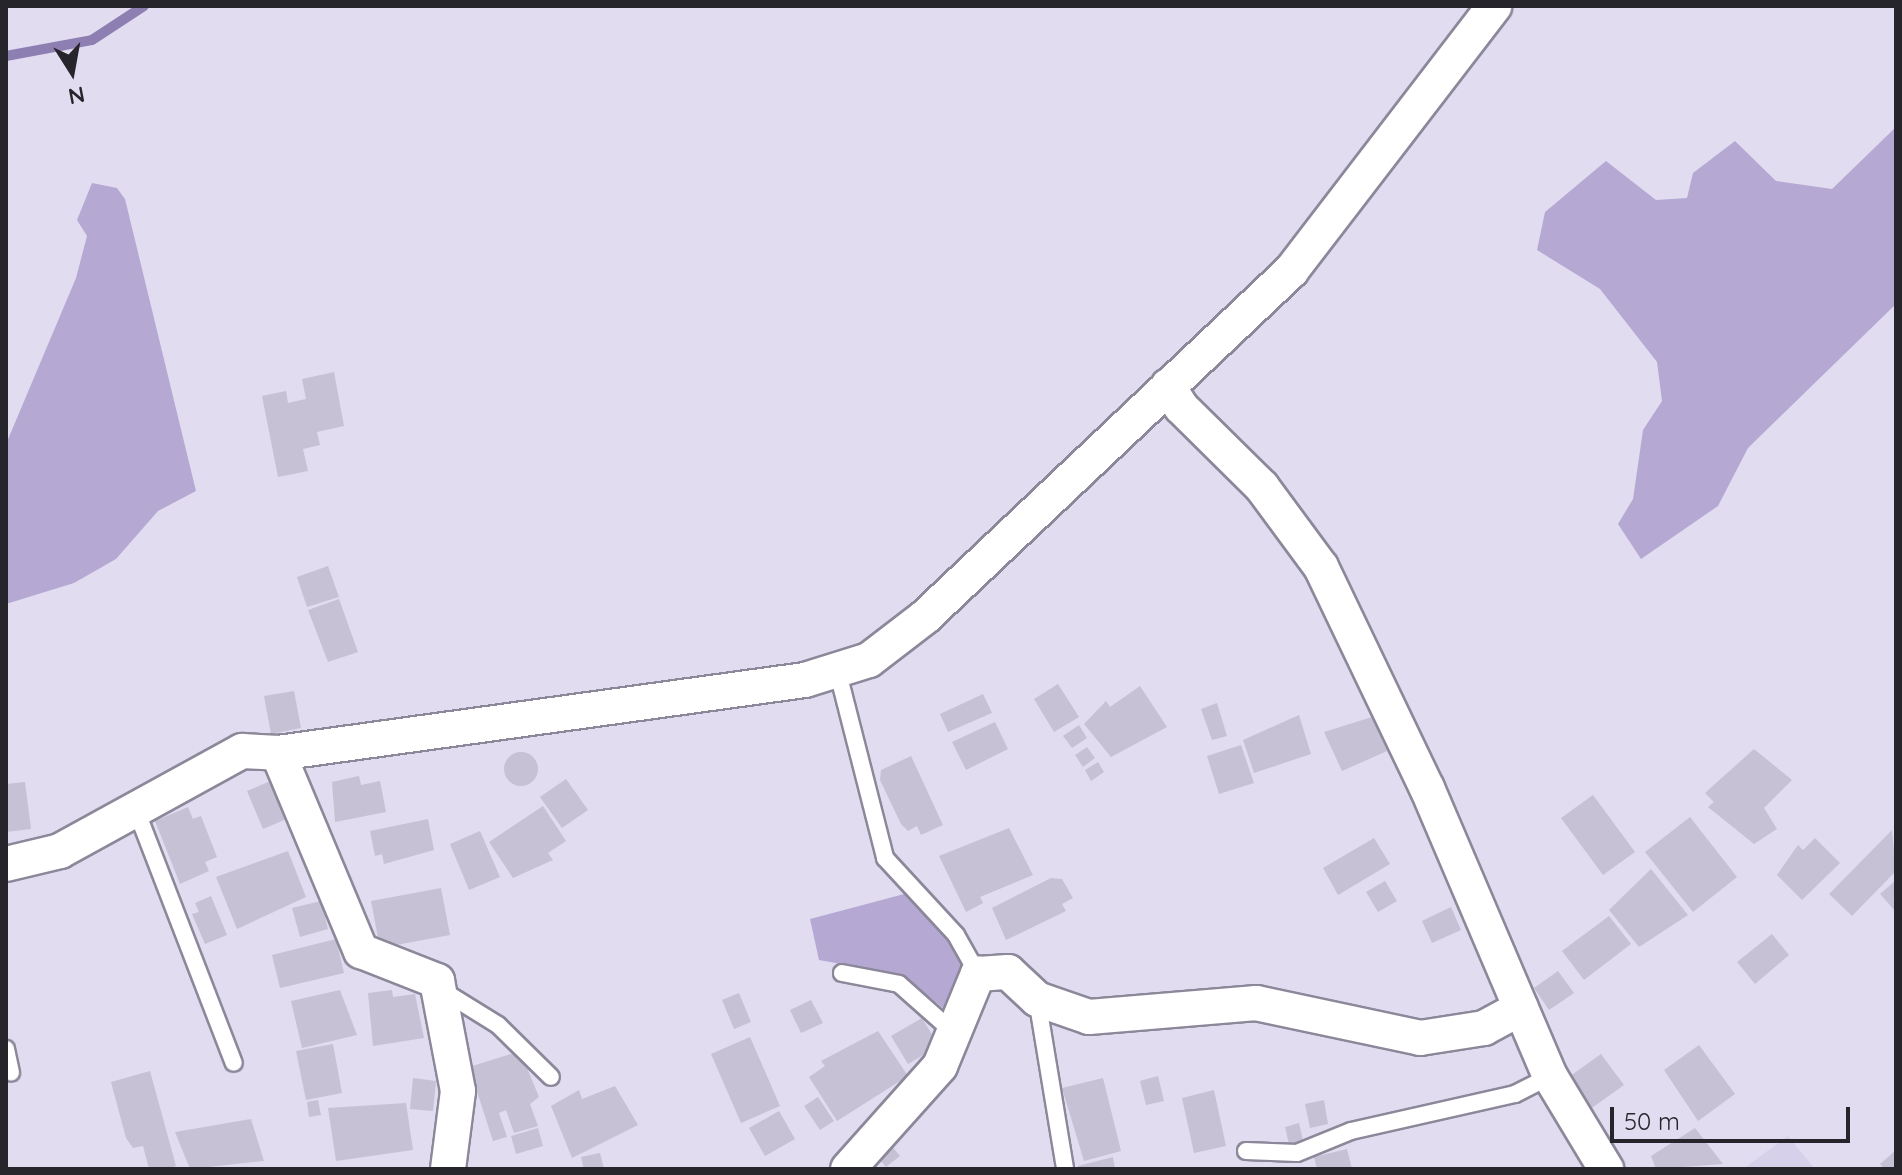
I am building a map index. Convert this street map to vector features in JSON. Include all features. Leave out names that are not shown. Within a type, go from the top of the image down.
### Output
[{"type":"street","points":[[6,864],[60,851],[206,765],[242,751],[278,753],[838,673],[869,660],[925,617],[1291,271],[1494,6]]},
{"type":"street","points":[[1168,386],[1181,407],[1262,487],[1321,567],[1550,1076],[1606,1169]]},
{"type":"street","points":[[278,753],[361,951],[430,976],[440,989],[458,1091],[448,1169]]},
{"type":"street","points":[[848,1169],[940,1066],[978,974],[1008,972],[1037,999],[1089,1017],[1256,1003],[1420,1038],[1484,1028],[1521,1008]]},
{"type":"lane","points":[[838,673],[885,858],[956,935],[978,974]]},
{"type":"lane","points":[[135,807],[234,1063]]},
{"type":"lane","points":[[842,973],[899,984],[952,1031]]},
{"type":"lane","points":[[440,989],[498,1025],[551,1077]]},
{"type":"lane","points":[[1037,999],[1054,1138],[1065,1169]]},
{"type":"lane","points":[[6,1049],[11,1072]]},
{"type":"lane","points":[[1246,1151],[1297,1153],[1351,1131],[1515,1094],[1550,1076]]},
{"type":"shaded area","points":[[1896,127],[1896,304],[1748,448],[1718,506],[1641,559],[1618,524],[1633,499],[1643,430],[1662,401],[1657,362],[1600,289],[1537,250],[1545,212],[1606,161],[1656,200],[1687,198],[1693,173],[1735,141],[1776,181],[1832,189]]},
{"type":"shaded area","points":[[92,183],[117,188],[125,199],[196,491],[158,511],[116,559],[74,583],[6,604],[6,444],[76,278],[87,236],[77,220]]},
{"type":"shaded area","points":[[908,893],[957,945],[968,974],[948,1012],[903,975],[819,960],[810,919]]},
{"type":"shaded area","points":[[1788,1136],[1815,1169],[1743,1169]]},
{"type":"building","points":[[334,372],[344,426],[317,432],[320,445],[303,449],[308,471],[278,477],[262,396],[286,391],[288,403],[306,399],[302,379]]},
{"type":"building","points":[[328,566],[339,597],[307,607],[297,577]]},
{"type":"building","points":[[339,599],[358,652],[328,662],[308,610]]},
{"type":"building","points":[[1058,684],[1079,717],[1054,732],[1034,699]]},
{"type":"building","points":[[1140,686],[1167,727],[1111,757],[1084,724],[1106,701],[1110,707]]},
{"type":"building","points":[[294,691],[301,728],[271,734],[264,696]]},
{"type":"building","points":[[983,694],[992,713],[948,732],[940,714]]},
{"type":"building","points":[[1217,703],[1227,736],[1212,740],[1201,709]]},
{"type":"building","points":[[1299,715],[1311,754],[1254,773],[1243,740]]},
{"type":"building","points":[[1372,717],[1387,751],[1342,771],[1324,732]]},
{"type":"building","points":[[995,722],[1008,749],[966,770],[952,742]]},
{"type":"building","points":[[1079,725],[1087,738],[1072,748],[1063,736]]},
{"type":"building","points":[[1241,745],[1254,783],[1219,794],[1207,756]]},
{"type":"building","points":[[1087,747],[1095,758],[1083,767],[1075,755]]},
{"type":"building","points":[[1754,749],[1792,780],[1764,808],[1777,829],[1754,844],[1708,807],[1714,802],[1705,793]]},
{"type":"building","points":[[521,752],[533,757],[538,769],[533,781],[521,786],[509,781],[504,769],[509,757]]},
{"type":"building","points":[[911,756],[943,825],[921,835],[917,826],[908,831],[901,824],[880,780],[881,770]]},
{"type":"building","points":[[1098,762],[1104,772],[1091,781],[1085,770]]},
{"type":"building","points":[[359,776],[361,785],[380,781],[386,812],[335,822],[332,782]]},
{"type":"building","points":[[566,779],[588,810],[562,828],[540,797]]},
{"type":"building","points":[[273,780],[289,818],[263,829],[247,791]]},
{"type":"building","points":[[25,782],[31,829],[6,832],[6,784]]},
{"type":"building","points":[[1593,795],[1635,852],[1603,875],[1561,818]]},
{"type":"building","points":[[543,806],[566,841],[548,853],[553,860],[513,878],[489,842]]},
{"type":"building","points":[[188,807],[193,819],[201,816],[217,857],[205,862],[209,871],[180,884],[155,821]]},
{"type":"building","points":[[1690,817],[1737,877],[1693,912],[1645,852]]},
{"type":"building","points":[[428,819],[434,850],[384,864],[382,854],[375,856],[370,831]]},
{"type":"building","points":[[1009,828],[1033,875],[980,897],[983,903],[966,912],[939,856]]},
{"type":"building","points":[[1892,830],[1896,871],[1852,916],[1829,894]]},
{"type":"building","points":[[480,831],[500,877],[469,890],[450,844]]},
{"type":"building","points":[[1374,838],[1390,864],[1338,895],[1323,868]]},
{"type":"building","points":[[1815,838],[1840,863],[1802,900],[1777,875],[1798,845],[1803,850]]},
{"type":"building","points":[[288,851],[306,897],[237,929],[216,877]]},
{"type":"building","points":[[1651,869],[1688,915],[1639,947],[1609,910]]},
{"type":"building","points":[[1051,878],[1062,879],[1073,898],[1062,904],[1066,911],[1006,940],[992,908]]},
{"type":"building","points":[[1896,880],[1896,912],[1880,894]]},
{"type":"building","points":[[1385,881],[1397,901],[1378,912],[1366,892]]},
{"type":"building","points":[[441,888],[450,935],[380,948],[371,901]]},
{"type":"building","points":[[211,896],[227,935],[205,944],[192,914],[199,912],[195,903]]},
{"type":"building","points":[[321,901],[328,929],[300,937],[292,908]]},
{"type":"building","points":[[1451,907],[1461,930],[1432,943],[1422,921]]},
{"type":"building","points":[[1609,916],[1631,944],[1584,980],[1562,951]]},
{"type":"building","points":[[1772,934],[1789,955],[1755,984],[1737,962]]},
{"type":"building","points":[[336,939],[344,973],[280,988],[272,955]]},
{"type":"building","points":[[1558,971],[1574,993],[1549,1010],[1534,988]]},
{"type":"building","points":[[340,990],[357,1035],[302,1048],[291,1001]]},
{"type":"building","points":[[392,990],[393,997],[415,994],[424,1038],[373,1046],[368,993]]},
{"type":"building","points":[[739,993],[751,1022],[734,1029],[722,1000]]},
{"type":"building","points":[[811,1000],[823,1023],[801,1033],[790,1010]]},
{"type":"building","points":[[922,1018],[939,1046],[908,1064],[891,1036]]},
{"type":"building","points":[[878,1031],[908,1076],[837,1121],[809,1077],[825,1066],[821,1061]]},
{"type":"building","points":[[750,1037],[780,1106],[741,1123],[711,1054]]},
{"type":"building","points":[[333,1044],[342,1093],[306,1100],[296,1051]]},
{"type":"building","points":[[1699,1045],[1735,1094],[1698,1121],[1664,1070]]},
{"type":"building","points":[[520,1051],[539,1097],[530,1104],[538,1126],[514,1133],[506,1110],[499,1113],[507,1137],[493,1141],[469,1067]]},
{"type":"building","points":[[1601,1054],[1624,1085],[1589,1110],[1566,1079]]},
{"type":"building","points":[[150,1071],[176,1166],[166,1169],[149,1169],[143,1146],[133,1148],[126,1138],[111,1082]]},
{"type":"building","points":[[1158,1076],[1164,1101],[1146,1105],[1140,1081]]},
{"type":"building","points":[[413,1078],[436,1081],[433,1111],[410,1109]]},
{"type":"building","points":[[1103,1078],[1121,1151],[1084,1161],[1062,1088]]},
{"type":"building","points":[[615,1086],[638,1125],[572,1158],[551,1106],[579,1090],[582,1099]]},
{"type":"building","points":[[1214,1090],[1226,1146],[1194,1153],[1182,1098]]},
{"type":"building","points":[[818,1097],[834,1121],[820,1130],[804,1106]]},
{"type":"building","points":[[318,1100],[321,1115],[309,1117],[307,1102]]},
{"type":"building","points":[[1324,1100],[1328,1124],[1310,1128],[1305,1104]]},
{"type":"building","points":[[406,1103],[413,1150],[336,1161],[328,1108]]},
{"type":"building","points":[[779,1111],[795,1139],[765,1156],[749,1128]]},
{"type":"building","points":[[251,1119],[264,1161],[190,1169],[175,1132]]},
{"type":"building","points":[[1299,1123],[1303,1141],[1289,1144],[1285,1127]]},
{"type":"building","points":[[538,1128],[543,1146],[516,1154],[511,1136]]},
{"type":"building","points":[[1695,1128],[1723,1164],[1656,1169],[1651,1156]]},
{"type":"building","points":[[890,1144],[900,1156],[886,1167],[876,1155]]},
{"type":"building","points":[[1347,1149],[1352,1169],[1317,1169],[1314,1157]]},
{"type":"building","points":[[1896,1150],[1896,1169],[1884,1169],[1880,1164]]},
{"type":"building","points":[[600,1153],[604,1169],[584,1169],[581,1157]]},
{"type":"building","points":[[1113,1157],[1115,1169],[1079,1169],[1078,1166]]},
{"type":"waterway","points":[[6,56],[92,40],[144,6]]}]
